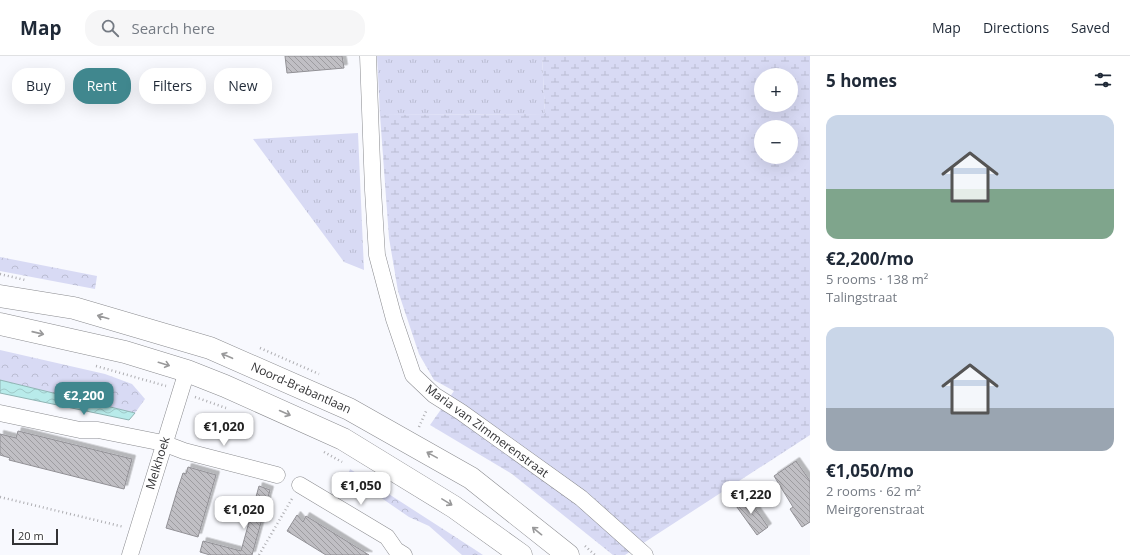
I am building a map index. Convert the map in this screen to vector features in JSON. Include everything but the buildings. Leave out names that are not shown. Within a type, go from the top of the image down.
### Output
[{"type":"main road","name":"Noord-Brabantlaan","points":[[0,296],[74,308],[210,348],[349,409],[471,478],[568,555]]},
{"type":"main road","points":[[0,324],[125,352],[184,381],[225,386],[343,439],[454,507],[521,555]]},
{"type":"street","name":"Maria van Zimmerenstraat","points":[[368,56],[377,255],[394,319],[413,375],[434,396],[461,412],[581,498],[645,555]]},
{"type":"street","name":"Melkhoek","points":[[130,555],[163,443],[184,381]]},
{"type":"street","points":[[0,413],[80,430],[98,430],[163,443],[184,451],[277,475]]},
{"type":"street","points":[[300,485],[387,537],[396,550],[404,555]]},
{"type":"path","points":[[92,365],[184,381],[227,409]]},
{"type":"path","points":[[418,426],[424,416]]},
{"type":"path","points":[[319,450],[343,462]]},
{"type":"path","points":[[259,555],[300,485]]},
{"type":"path","points":[[0,497],[137,531]]},
{"type":"green space","points":[[377,56],[542,56],[545,114],[380,115]]},
{"type":"green space","points":[[542,56],[810,56],[810,435],[625,555],[613,555],[512,474],[430,425],[454,391],[434,380],[419,354],[398,291],[389,238],[380,115],[545,114]]},
{"type":"green space","points":[[358,133],[364,270],[344,262],[253,139]]},
{"type":"green space","points":[[0,257],[97,276],[95,289],[0,271]]},
{"type":"green space","points":[[0,350],[105,374],[132,384],[145,399],[135,413],[0,380]]},
{"type":"green space","points":[[350,469],[483,555],[462,555],[429,526],[409,517],[348,475]]},
{"type":"water","points":[[0,380],[135,413],[129,420],[0,393]]}]
